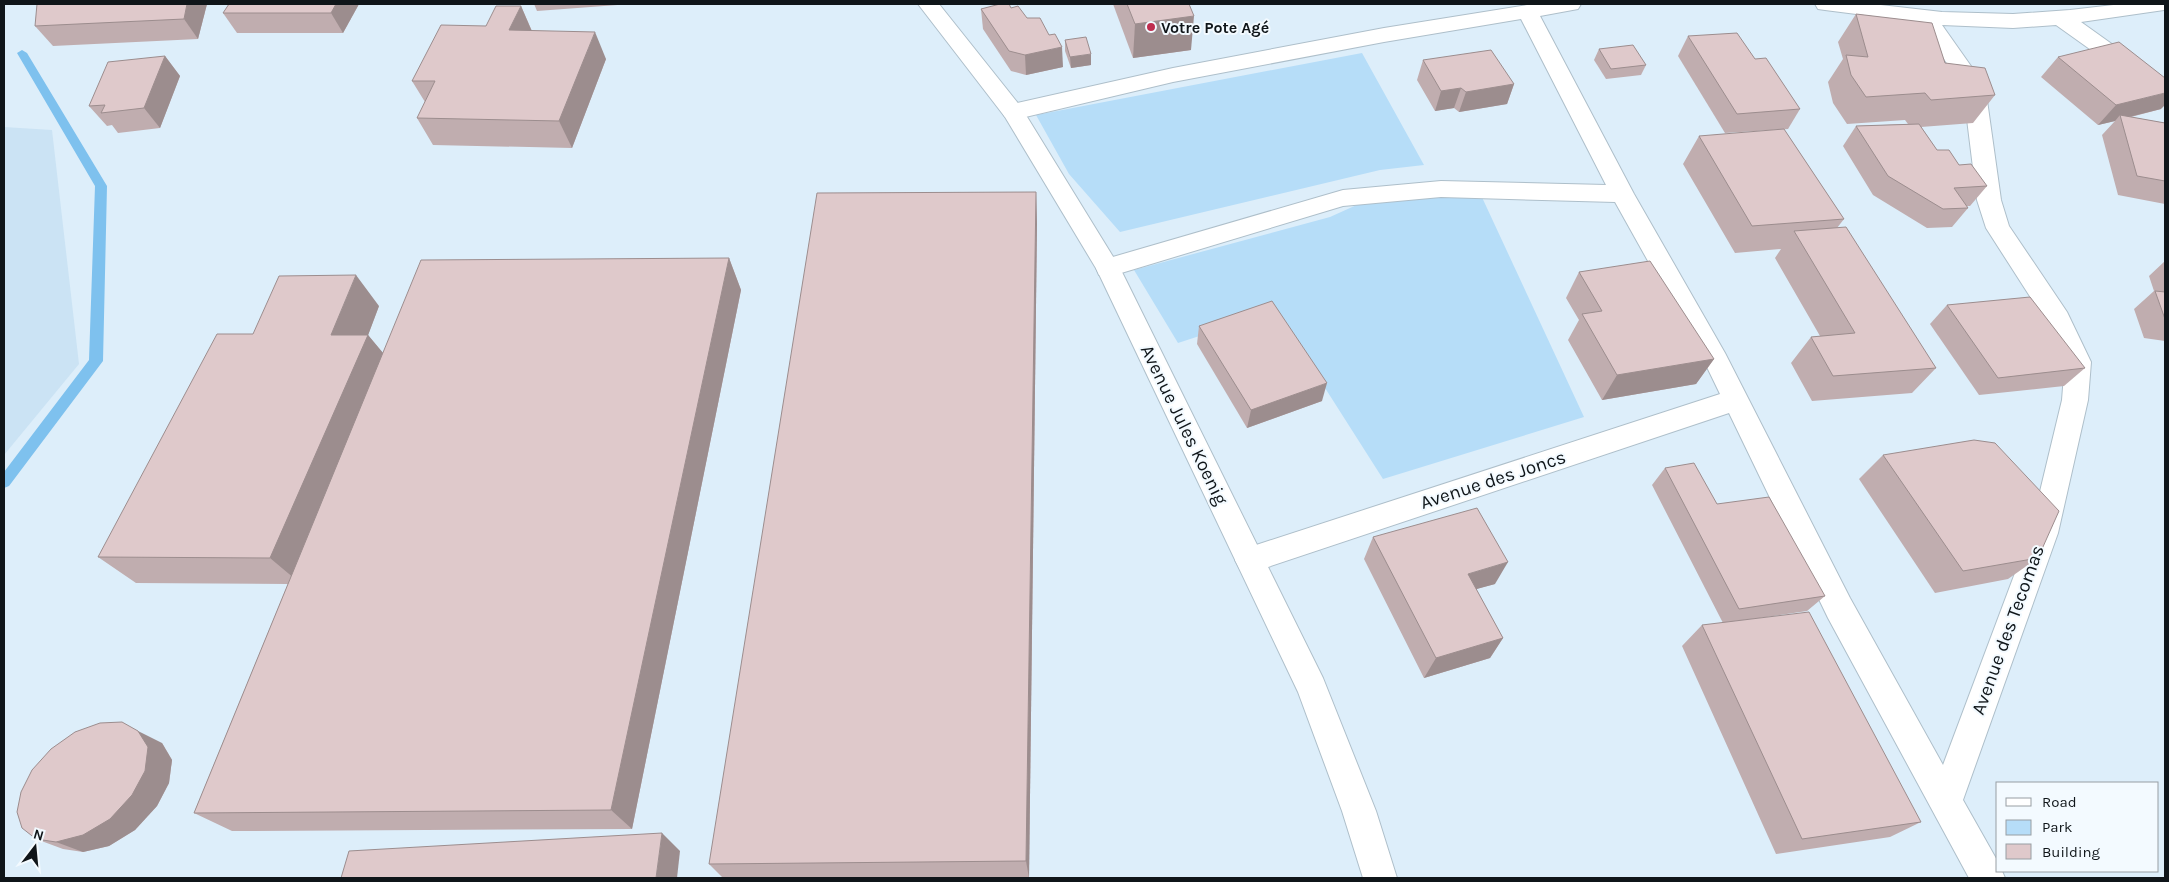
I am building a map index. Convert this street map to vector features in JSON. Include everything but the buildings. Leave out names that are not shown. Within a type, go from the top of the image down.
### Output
[{"type":"street","name":"Avenue Jules Koenig","points":[[928,4],[1013,112],[1108,268],[1312,688],[1359,811],[1380,878]]},
{"type":"street","points":[[1013,112],[1173,75],[1384,35],[1571,4]]},
{"type":"street","points":[[1825,4],[1926,17],[2014,21],[2164,4]]},
{"type":"street","points":[[1527,11],[1622,194],[1716,360],[1839,608],[1988,878]]},
{"type":"street","name":"Avenue des Tecomas","points":[[1926,17],[1974,86],[1989,200],[1998,228],[2058,318],[2078,362],[2075,400],[2044,533],[1946,802]]},
{"type":"street","points":[[2059,17],[2165,92]]},
{"type":"street","points":[[1108,268],[1342,198],[1441,189],[1622,194]]},
{"type":"street","name":"Avenue des Joncs","points":[[1250,560],[1736,400]]},
{"type":"shaded area","points":[[4,127],[52,130],[79,364],[4,455]]},
{"type":"green space","points":[[1362,53],[1424,165],[1380,170],[1120,232],[1069,174],[1036,115]]},
{"type":"green space","points":[[1480,193],[1584,417],[1383,479],[1276,311],[1178,343],[1134,270],[1330,217],[1361,203]]},
{"type":"waterway","points":[[4,482],[96,361],[101,186],[22,53]]},
{"type":"place","name":"Votre Pote Agé","points":[[1151,27]]}]
